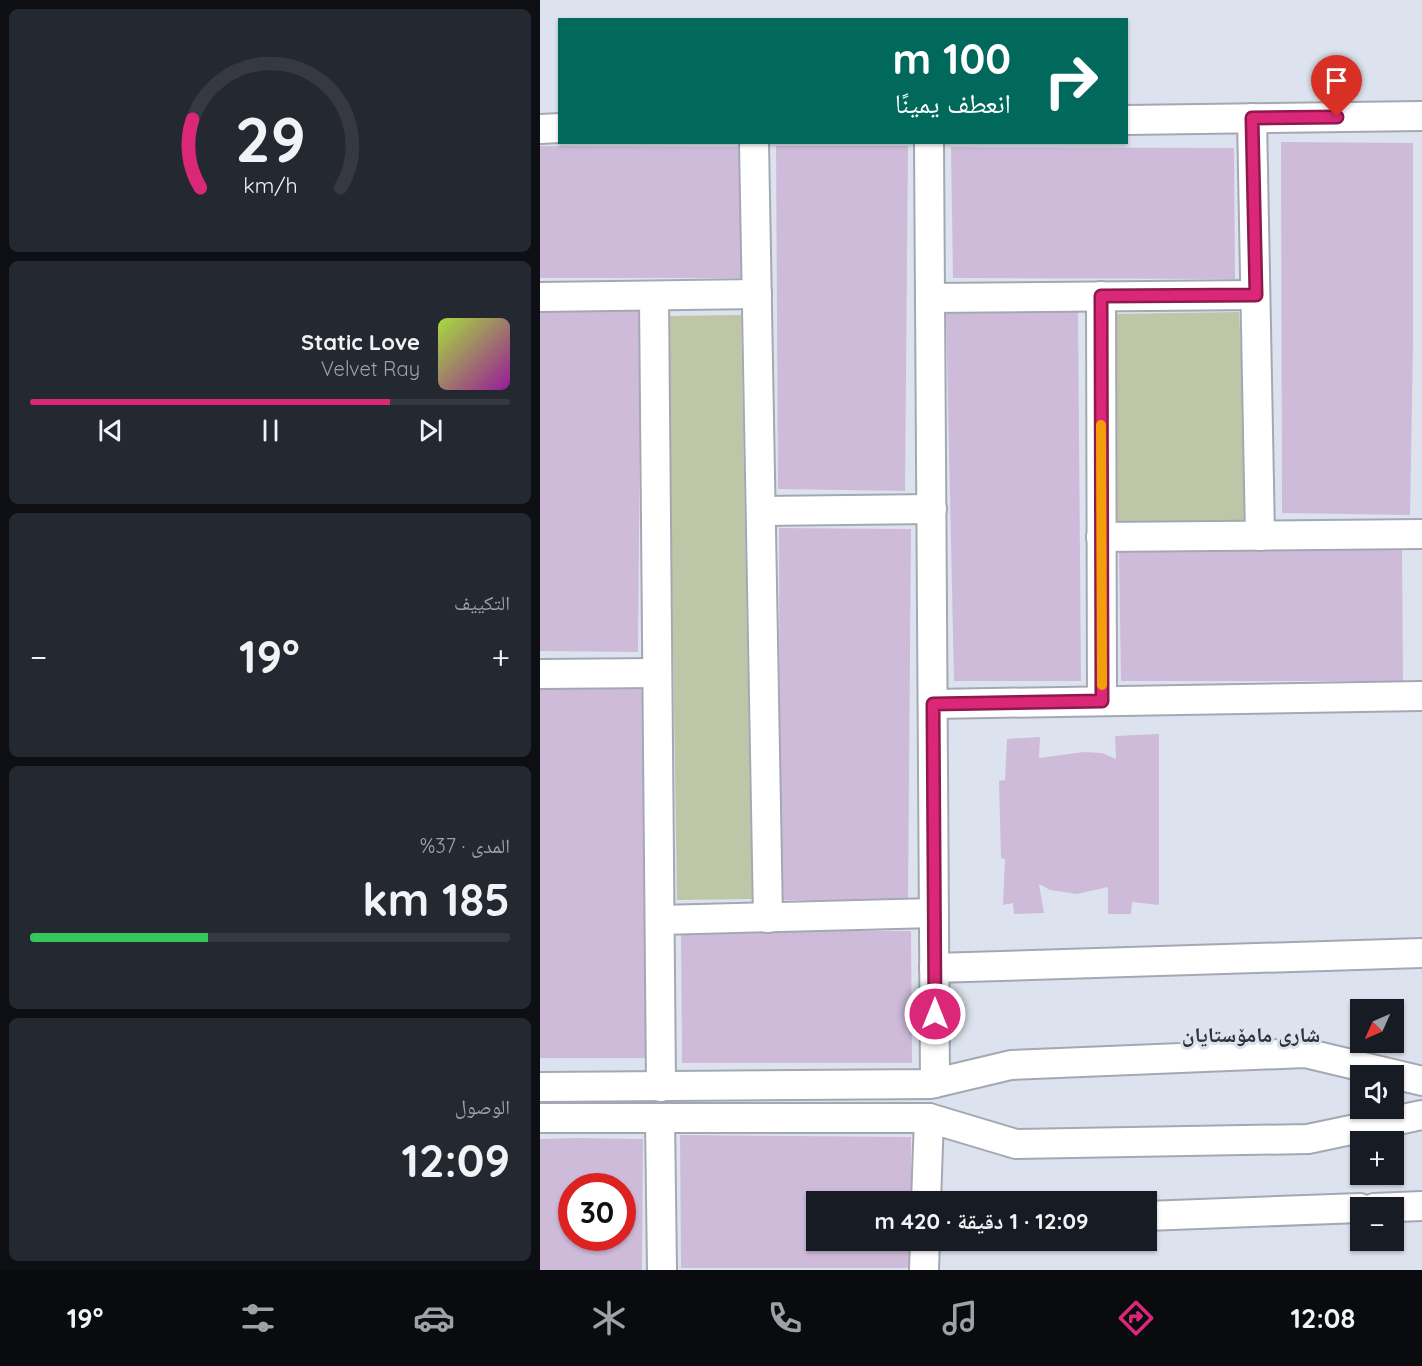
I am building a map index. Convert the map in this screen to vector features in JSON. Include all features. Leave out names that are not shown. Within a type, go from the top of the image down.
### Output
[{"type":"street","points":[[1128,120],[1422,116]]},
{"type":"street","points":[[1252,118],[1260,536]]},
{"type":"street","points":[[540,129],[558,128]]},
{"type":"street","points":[[754,144],[768,918]]},
{"type":"street","points":[[929,144],[935,1083]]},
{"type":"street","points":[[540,297],[757,294]]},
{"type":"street","points":[[930,298],[1256,295]]},
{"type":"street","points":[[654,296],[661,1087]]},
{"type":"street","points":[[1101,296],[1102,701]]},
{"type":"street","points":[[761,511],[932,509]]},
{"type":"street","points":[[1101,537],[1422,534]]},
{"type":"street","points":[[540,674],[657,674]]},
{"type":"street","points":[[933,704],[1422,696]]},
{"type":"street","points":[[660,920],[934,913]]},
{"type":"street","points":[[934,968],[1422,953]]},
{"type":"street","points":[[540,1087],[935,1083],[1011,1065],[1305,1053],[1422,1081]]},
{"type":"street","points":[[574,1087],[575,1118]]},
{"type":"street","points":[[540,1118],[928,1118],[1016,1144],[1308,1139],[1422,1115]]},
{"type":"street","points":[[660,1118],[662,1270]]},
{"type":"street","points":[[926,1191],[928,1118]]},
{"type":"street","points":[[1404,1207],[1422,1206]]},
{"type":"street","points":[[1157,1216],[1350,1208]]},
{"type":"street","points":[[924,1270],[925,1251]]},
{"type":"green space","points":[[1239,312],[1250,523],[1114,523],[1109,314]]},
{"type":"green space","points":[[741,315],[752,899],[677,900],[668,316]]},
{"type":"building","points":[[1281,142],[1413,143],[1410,515],[1282,513]]},
{"type":"building","points":[[540,146],[742,147],[743,278],[540,278]]},
{"type":"building","points":[[776,146],[908,146],[905,491],[778,489]]},
{"type":"building","points":[[951,147],[1234,148],[1235,279],[953,278]]},
{"type":"building","points":[[540,308],[641,308],[638,652],[540,651]]},
{"type":"building","points":[[1078,309],[1081,681],[954,681],[946,310]]},
{"type":"building","points":[[779,528],[911,529],[908,901],[780,900]]},
{"type":"building","points":[[1119,550],[1402,550],[1403,681],[1121,681]]},
{"type":"building","points":[[540,686],[645,686],[646,1058],[540,1058]]},
{"type":"building","points":[[1159,734],[1159,905],[1132,902],[1131,914],[1108,914],[1108,887],[1077,894],[1050,890],[1039,884],[1044,913],[1014,914],[1013,903],[1003,905],[1005,859],[1001,858],[999,781],[1005,780],[1007,739],[1040,737],[1039,758],[1084,752],[1102,753],[1116,759],[1115,736]]},
{"type":"building","points":[[681,930],[911,931],[912,1063],[682,1063]]},
{"type":"building","points":[[680,1135],[911,1137],[911,1191],[806,1191],[806,1251],[911,1251],[911,1268],[681,1268]]},
{"type":"building","points":[[540,1139],[643,1139],[642,1270],[540,1270]]},
{"type":"slow traffic","points":[[1101,425],[1102,685]]},
{"type":"district","name":"شاری مامۆستایان","points":[[1251,1034]]},
{"type":"route","points":[[935,1014],[933,704],[1102,701],[1101,296],[1256,295],[1252,118],[1337,117]]}]
